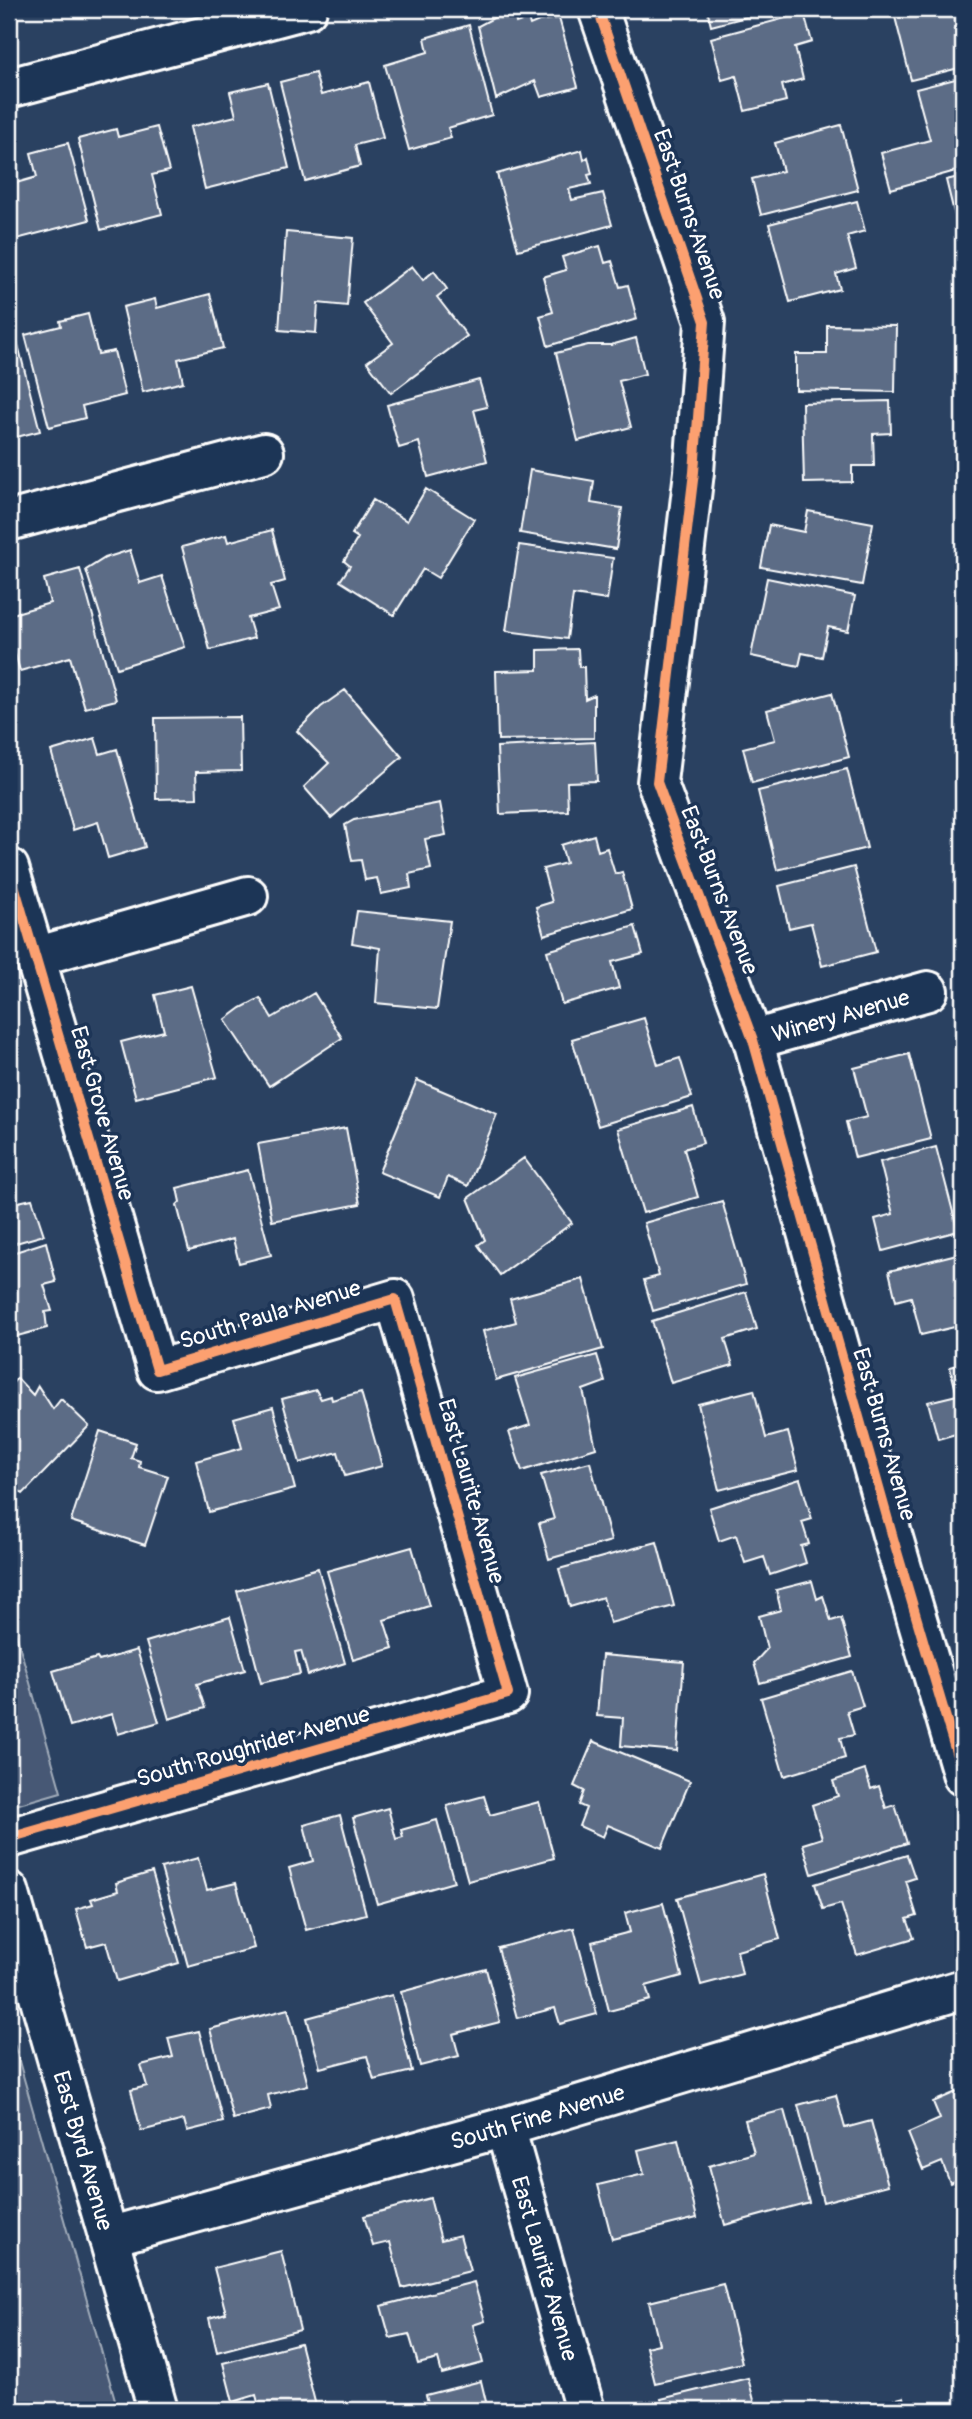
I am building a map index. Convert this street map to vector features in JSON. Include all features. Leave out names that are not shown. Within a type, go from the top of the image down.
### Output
[{"type":"street","points":[[9,88],[307,9]]},
{"type":"street","name":"East Burns Avenue","points":[[598,9],[705,322],[694,471],[657,782],[753,1040],[963,1776]]},
{"type":"street","points":[[9,521],[264,453]]},
{"type":"street","name":"East Grove Avenue","points":[[9,868],[157,1370]]},
{"type":"street","points":[[35,957],[248,896]]},
{"type":"street","name":"Winery Avenue","points":[[753,1040],[928,991]]},
{"type":"street","name":"South Paula Avenue","points":[[157,1370],[395,1299]]},
{"type":"street","name":"East Laurite Avenue","points":[[395,1299],[508,1694]]},
{"type":"street","name":"South Roughrider Avenue","points":[[9,1838],[508,1694]]},
{"type":"street","name":"East Byrd Avenue","points":[[9,1891],[158,2410]]},
{"type":"street","name":"South Fine Avenue","points":[[108,2237],[505,2127],[963,1989]]},
{"type":"street","name":"East Laurite Avenue","points":[[505,2127],[584,2410]]},
{"type":"shaded area","points":[[15,1630],[61,1792],[9,1807],[9,1631]]},
{"type":"shaded area","points":[[9,2026],[118,2410],[9,2410]]},
{"type":"building","points":[[707,9],[777,9],[711,26]]},
{"type":"building","points":[[893,9],[963,9],[963,17],[955,20],[963,54],[963,67],[911,80]]},
{"type":"building","points":[[514,13],[516,23],[528,19],[530,25],[559,18],[578,87],[541,97],[535,81],[496,99],[478,26],[497,16]]},
{"type":"building","points":[[804,13],[812,42],[795,47],[803,79],[782,85],[786,101],[745,111],[736,76],[722,80],[711,38]]},
{"type":"building","points":[[469,25],[492,115],[448,128],[451,138],[409,150],[385,65],[428,52],[425,38]]},
{"type":"building","points":[[315,73],[321,95],[369,82],[383,138],[355,145],[360,166],[305,181],[280,82]]},
{"type":"building","points":[[963,77],[963,169],[891,189],[881,153],[930,140],[916,89]]},
{"type":"building","points":[[268,83],[289,168],[205,189],[190,127],[236,116],[230,92]]},
{"type":"building","points":[[841,125],[858,190],[761,215],[752,179],[783,171],[775,143]]},
{"type":"building","points":[[157,127],[169,171],[152,175],[162,214],[101,230],[78,139],[116,129],[118,137]]},
{"type":"building","points":[[68,143],[89,220],[9,241],[9,185],[37,177],[31,153]]},
{"type":"building","points":[[582,150],[584,160],[588,157],[591,184],[569,189],[572,200],[603,193],[612,225],[518,250],[497,174]]},
{"type":"building","points":[[963,176],[963,244],[962,245],[946,180]]},
{"type":"building","points":[[857,201],[865,231],[847,236],[856,268],[836,274],[840,289],[790,302],[769,224]]},
{"type":"building","points":[[286,232],[353,238],[347,306],[318,303],[316,333],[279,330]]},
{"type":"building","points":[[600,246],[605,263],[612,261],[620,287],[628,285],[637,319],[548,346],[540,316],[553,312],[543,277],[566,270],[562,257]]},
{"type":"building","points":[[412,266],[423,280],[434,271],[447,289],[437,297],[467,336],[391,393],[367,362],[393,343],[363,303]]},
{"type":"building","points":[[210,294],[223,348],[178,359],[183,382],[143,392],[123,307],[155,299],[157,308]]},
{"type":"building","points":[[88,314],[98,354],[114,351],[125,395],[82,406],[85,418],[49,427],[25,335],[61,326],[60,321]]},
{"type":"building","points":[[827,325],[896,326],[895,392],[796,390],[796,354],[827,354]]},
{"type":"building","points":[[15,333],[40,431],[9,439],[9,335]]},
{"type":"building","points":[[636,338],[645,374],[619,381],[631,427],[578,441],[556,353],[588,345],[611,345]]},
{"type":"building","points":[[479,380],[487,407],[474,410],[487,461],[428,477],[419,442],[399,448],[387,405]]},
{"type":"building","points":[[890,401],[891,433],[873,434],[874,466],[852,466],[852,482],[804,483],[802,403]]},
{"type":"building","points":[[530,470],[594,481],[591,503],[622,508],[616,549],[520,533]]},
{"type":"building","points":[[426,489],[474,519],[438,578],[423,569],[394,615],[340,581],[350,566],[344,561],[358,538],[352,534],[373,500],[407,521]]},
{"type":"building","points":[[808,511],[873,523],[862,585],[761,567],[769,525],[804,532]]},
{"type":"building","points":[[272,530],[285,581],[271,585],[279,610],[248,618],[254,638],[210,650],[182,547],[226,535],[228,542]]},
{"type":"building","points":[[519,545],[613,558],[607,600],[573,595],[567,639],[506,631]]},
{"type":"building","points":[[130,550],[140,583],[162,576],[185,647],[117,668],[86,570],[105,558]]},
{"type":"building","points":[[80,569],[116,700],[85,708],[70,657],[20,671],[9,632],[9,615],[50,603],[44,579]]},
{"type":"building","points":[[767,578],[855,596],[848,631],[828,627],[822,657],[802,653],[799,666],[751,656]]},
{"type":"building","points":[[578,649],[579,667],[584,667],[585,699],[594,695],[594,738],[498,740],[496,671],[538,670],[538,650]]},
{"type":"building","points":[[345,690],[402,757],[331,818],[304,787],[329,763],[297,731],[321,707]]},
{"type":"building","points":[[832,693],[849,757],[752,783],[743,748],[775,740],[767,710]]},
{"type":"building","points":[[240,717],[241,771],[196,772],[197,798],[156,799],[155,718]]},
{"type":"building","points":[[95,738],[100,754],[117,749],[145,847],[108,858],[98,822],[73,830],[51,751]]},
{"type":"building","points":[[595,742],[597,781],[567,782],[568,811],[500,814],[497,747]]},
{"type":"building","points":[[847,769],[867,848],[777,870],[758,791]]},
{"type":"building","points":[[440,803],[446,835],[425,839],[431,869],[409,874],[411,888],[381,894],[377,878],[365,880],[361,860],[352,861],[345,825],[354,820]]},
{"type":"building","points":[[594,835],[598,851],[607,848],[615,874],[622,872],[632,909],[544,935],[536,907],[552,902],[543,869],[566,863],[561,845]]},
{"type":"building","points":[[854,867],[876,952],[822,966],[811,923],[789,928],[779,886]]},
{"type":"building","points":[[357,911],[450,921],[437,1009],[376,1003],[380,948],[352,943]]},
{"type":"building","points":[[635,926],[643,954],[612,962],[619,988],[562,1004],[547,951]]},
{"type":"building","points":[[191,986],[217,1077],[136,1098],[121,1042],[164,1031],[155,995]]},
{"type":"building","points":[[314,993],[342,1038],[269,1086],[225,1020],[260,998],[272,1018]]},
{"type":"building","points":[[644,1018],[658,1065],[680,1058],[692,1097],[598,1126],[572,1039]]},
{"type":"building","points":[[909,1054],[931,1139],[855,1158],[846,1122],[867,1117],[854,1068]]},
{"type":"building","points":[[417,1080],[497,1114],[468,1186],[448,1177],[440,1197],[379,1172]]},
{"type":"building","points":[[693,1107],[703,1143],[684,1149],[698,1197],[643,1213],[618,1129]]},
{"type":"building","points":[[346,1128],[360,1204],[272,1221],[258,1144]]},
{"type":"building","points":[[936,1147],[958,1231],[883,1251],[875,1219],[893,1214],[880,1162]]},
{"type":"building","points":[[524,1158],[572,1223],[500,1275],[478,1245],[485,1240],[468,1198]]},
{"type":"building","points":[[248,1170],[271,1255],[239,1263],[233,1239],[189,1251],[177,1205],[180,1202],[177,1188]]},
{"type":"building","points":[[32,1199],[44,1235],[9,1245],[9,1204]]},
{"type":"building","points":[[722,1201],[746,1284],[653,1311],[644,1280],[659,1276],[644,1223]]},
{"type":"building","points":[[46,1242],[56,1282],[44,1285],[52,1311],[45,1312],[47,1328],[10,1338],[9,1254]]},
{"type":"building","points":[[957,1254],[963,1280],[963,1325],[921,1335],[911,1297],[896,1301],[889,1271]]},
{"type":"building","points":[[583,1279],[603,1349],[496,1380],[483,1331],[516,1322],[510,1299]]},
{"type":"building","points":[[746,1292],[757,1329],[725,1339],[733,1365],[671,1383],[652,1321]]},
{"type":"building","points":[[597,1355],[605,1382],[583,1390],[596,1448],[522,1471],[509,1432],[530,1425],[515,1378]]},
{"type":"building","points":[[963,1364],[963,1432],[938,1439],[928,1402],[957,1395],[950,1367]]},
{"type":"building","points":[[17,1378],[33,1395],[38,1386],[53,1409],[61,1399],[89,1426],[23,1494],[9,1482],[9,1465],[13,1459],[9,1454],[9,1387]]},
{"type":"building","points":[[316,1390],[321,1399],[331,1396],[332,1400],[361,1392],[382,1466],[345,1476],[338,1452],[300,1463],[282,1399]]},
{"type":"building","points":[[754,1390],[766,1438],[788,1432],[798,1470],[719,1490],[698,1404]]},
{"type":"building","points":[[273,1407],[295,1489],[209,1512],[196,1461],[242,1448],[234,1418]]},
{"type":"building","points":[[100,1431],[136,1443],[131,1458],[140,1461],[139,1467],[168,1476],[145,1545],[71,1521]]},
{"type":"building","points":[[590,1462],[611,1541],[549,1559],[539,1523],[554,1519],[541,1475]]},
{"type":"building","points":[[800,1479],[812,1519],[802,1522],[809,1544],[801,1546],[806,1563],[770,1575],[764,1557],[745,1563],[736,1535],[719,1541],[709,1508]]},
{"type":"building","points":[[657,1542],[674,1606],[610,1623],[603,1597],[570,1607],[559,1569]]},
{"type":"building","points":[[412,1547],[429,1606],[384,1620],[393,1648],[353,1660],[327,1571]]},
{"type":"building","points":[[318,1568],[345,1663],[308,1675],[301,1651],[295,1652],[300,1674],[261,1683],[237,1591]]},
{"type":"building","points":[[812,1581],[817,1599],[823,1596],[831,1621],[841,1618],[852,1657],[760,1683],[754,1663],[767,1649],[759,1616],[781,1610],[776,1590]]},
{"type":"building","points":[[230,1617],[245,1670],[197,1684],[205,1708],[169,1719],[146,1642]]},
{"type":"building","points":[[137,1650],[159,1722],[118,1734],[112,1714],[70,1726],[53,1671]]},
{"type":"building","points":[[602,1655],[684,1662],[677,1751],[621,1746],[623,1718],[597,1716]]},
{"type":"building","points":[[852,1671],[863,1706],[847,1711],[854,1735],[840,1738],[845,1758],[784,1776],[761,1698]]},
{"type":"building","points":[[593,1741],[690,1781],[662,1848],[608,1825],[603,1837],[579,1826],[586,1808],[579,1805],[584,1791],[574,1786]]},
{"type":"building","points":[[865,1770],[871,1789],[879,1786],[886,1808],[895,1805],[907,1843],[812,1874],[803,1844],[822,1838],[812,1805],[838,1796],[833,1781]]},
{"type":"building","points":[[484,1796],[490,1815],[539,1802],[554,1858],[468,1881],[447,1806]]},
{"type":"building","points":[[388,1808],[396,1839],[403,1837],[401,1830],[437,1820],[454,1882],[377,1904],[353,1818]]},
{"type":"building","points":[[340,1815],[366,1914],[306,1930],[289,1868],[313,1861],[304,1825]]},
{"type":"building","points":[[907,1855],[915,1878],[906,1881],[917,1916],[907,1919],[914,1938],[857,1955],[841,1904],[823,1909],[815,1884]]},
{"type":"building","points":[[198,1858],[207,1890],[236,1883],[254,1948],[188,1966],[161,1868]]},
{"type":"building","points":[[152,1872],[179,1963],[117,1981],[106,1942],[87,1947],[76,1909],[93,1904],[91,1899],[118,1891],[116,1883]]},
{"type":"building","points":[[763,1874],[780,1939],[737,1951],[742,1974],[701,1985],[677,1898]]},
{"type":"building","points":[[663,1903],[682,1976],[646,1986],[650,2000],[609,2011],[592,1942],[630,1932],[625,1913]]},
{"type":"building","points":[[574,1928],[597,2014],[560,2024],[555,2008],[517,2018],[498,1948]]},
{"type":"building","points":[[486,1969],[500,2022],[453,2034],[459,2056],[420,2066],[401,1992]]},
{"type":"building","points":[[392,1995],[412,2071],[374,2080],[367,2056],[320,2068],[307,2018]]},
{"type":"building","points":[[288,2009],[308,2085],[268,2095],[271,2109],[233,2119],[210,2029]]},
{"type":"building","points":[[199,2031],[223,2122],[187,2131],[184,2120],[141,2131],[131,2090],[147,2086],[141,2065],[173,2057],[168,2038]]},
{"type":"building","points":[[963,2089],[963,2177],[950,2183],[942,2162],[923,2170],[908,2133],[940,2119],[933,2102]]},
{"type":"building","points":[[836,2095],[845,2128],[871,2121],[888,2185],[823,2202],[798,2105]]},
{"type":"building","points":[[784,2110],[809,2202],[725,2225],[709,2166],[754,2153],[745,2120]]},
{"type":"building","points":[[678,2140],[697,2218],[612,2239],[598,2185],[644,2174],[638,2150]]},
{"type":"building","points":[[430,2198],[441,2240],[460,2235],[470,2271],[402,2288],[390,2242],[373,2246],[364,2216]]},
{"type":"building","points":[[281,2251],[300,2330],[217,2352],[209,2318],[226,2313],[214,2268]]},
{"type":"building","points":[[474,2282],[485,2321],[473,2325],[483,2363],[442,2374],[438,2359],[418,2364],[409,2334],[390,2338],[381,2306]]},
{"type":"building","points":[[723,2284],[742,2363],[655,2383],[646,2347],[659,2344],[649,2302]]},
{"type":"building","points":[[300,2343],[317,2410],[260,2410],[256,2395],[233,2402],[223,2363]]},
{"type":"building","points":[[748,2378],[755,2404],[740,2407],[741,2410],[664,2410],[661,2399]]},
{"type":"building","points":[[481,2381],[488,2410],[430,2410],[426,2395]]},
{"type":"building","points":[[904,2397],[907,2410],[861,2410],[861,2409]]},
{"type":"cycle path","points":[[598,9],[705,322],[694,472],[657,782],[753,1040],[963,1776]]},
{"type":"cycle path","points":[[9,868],[157,1370],[395,1299],[508,1694],[9,1838]]}]
